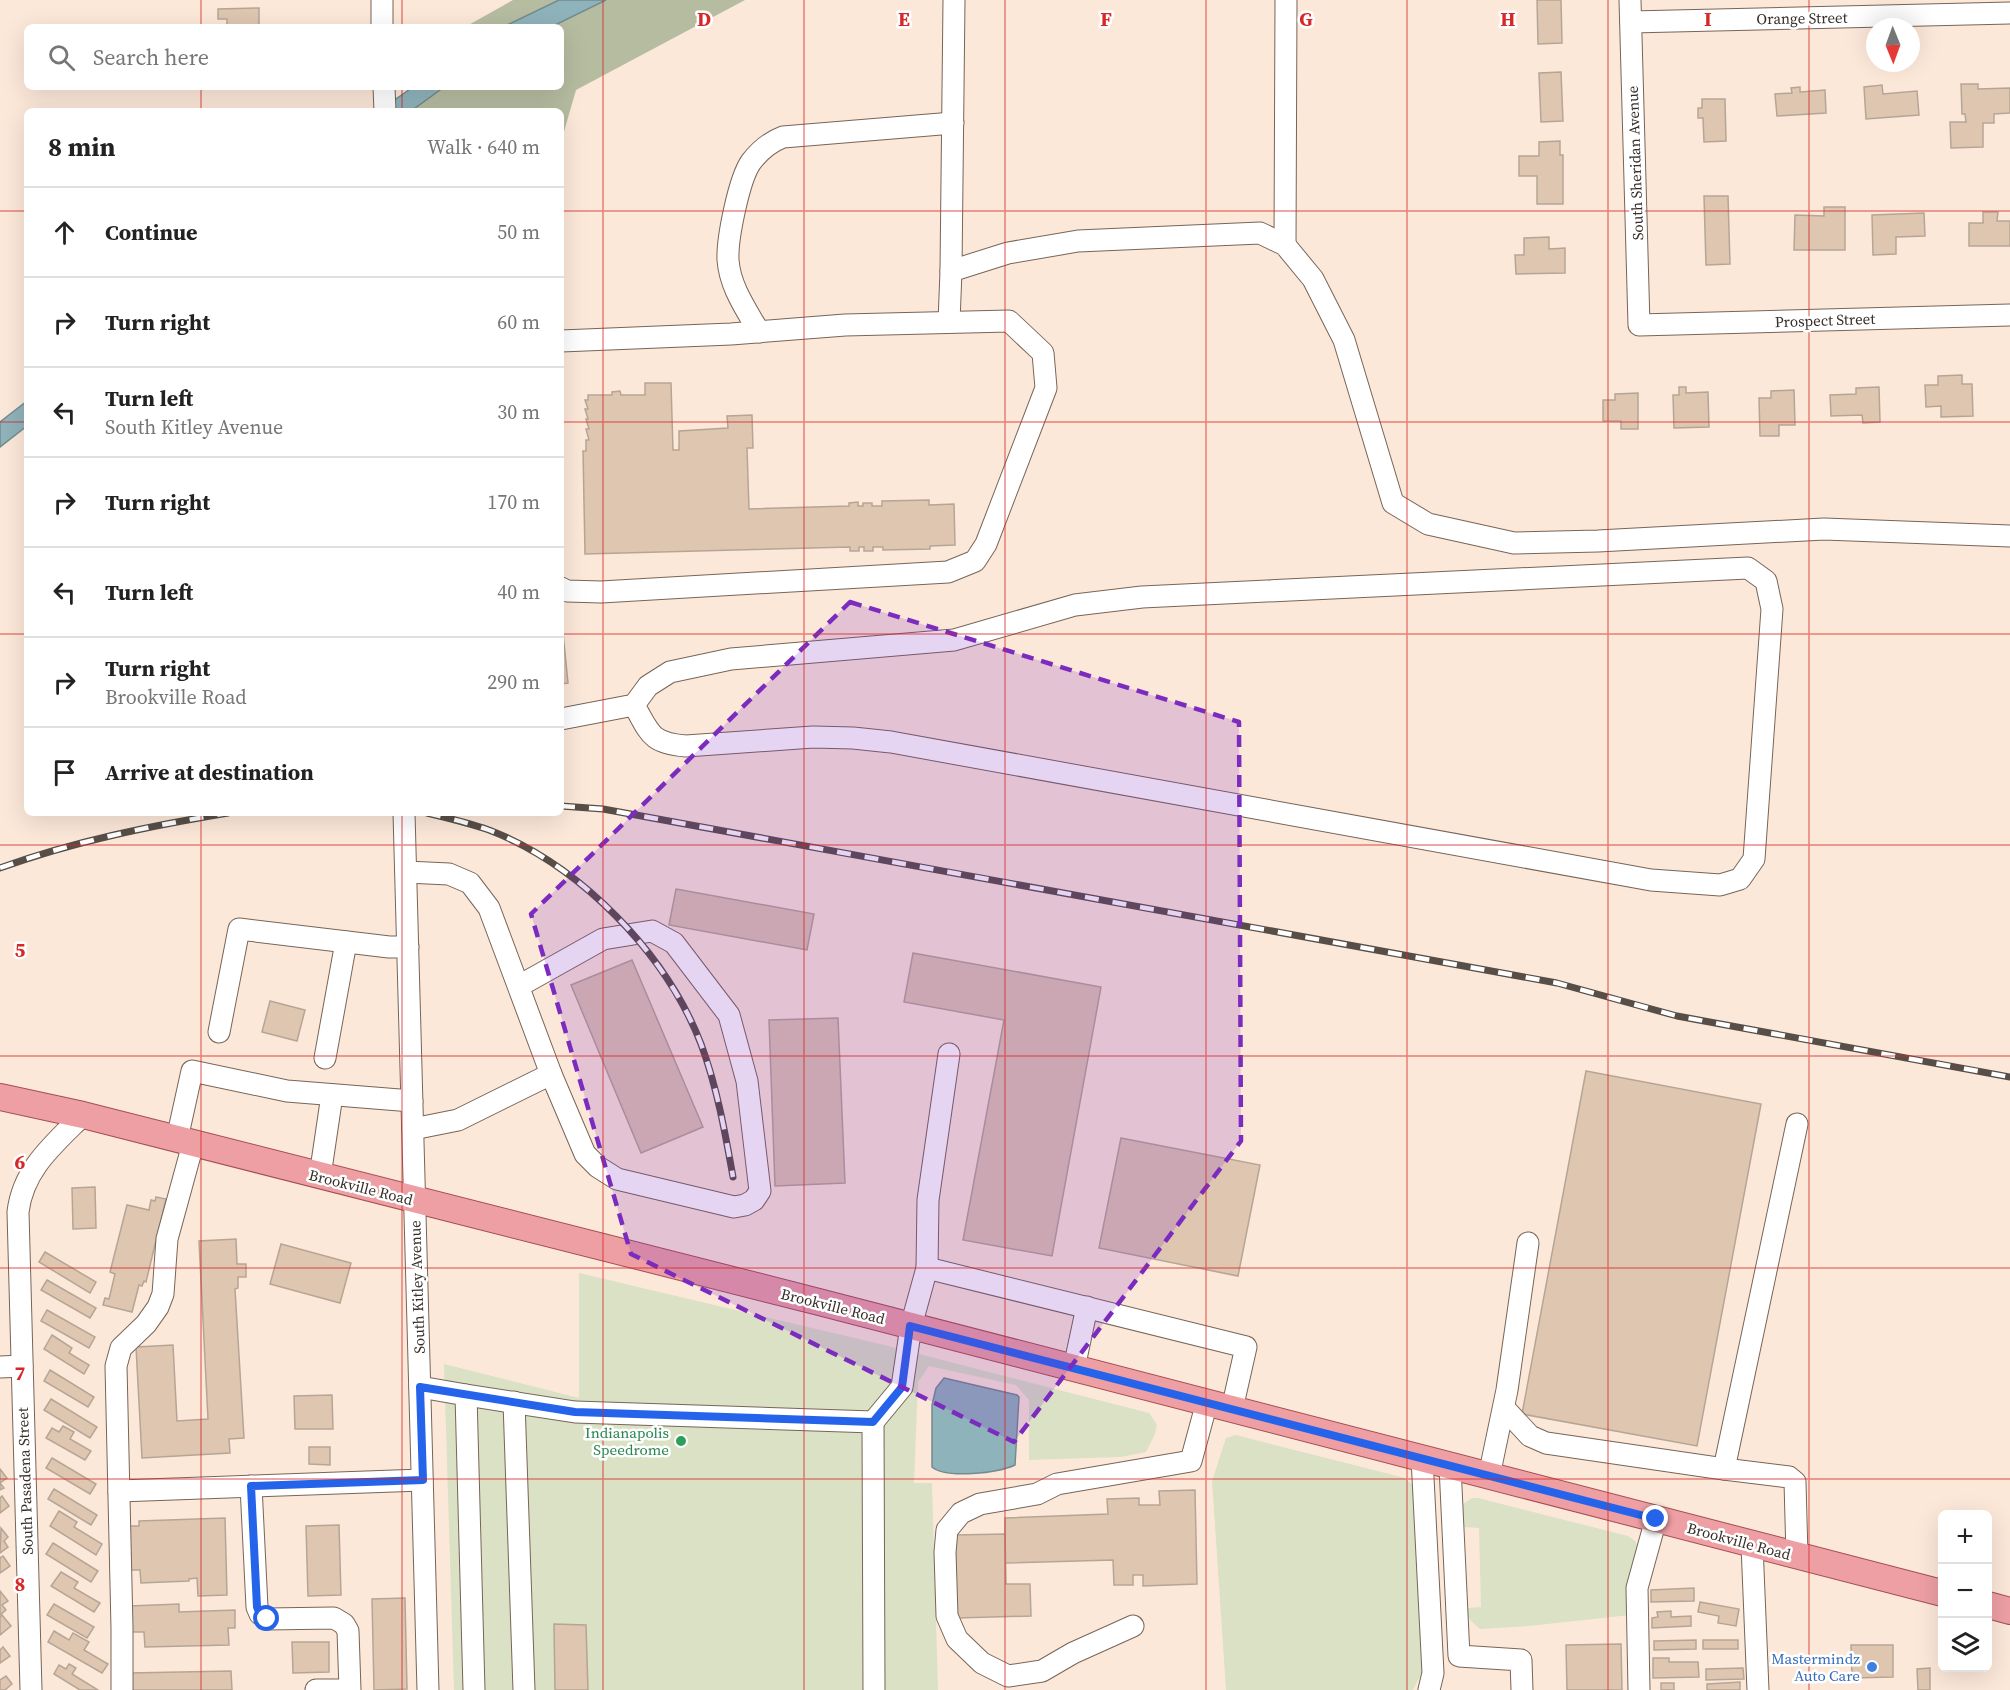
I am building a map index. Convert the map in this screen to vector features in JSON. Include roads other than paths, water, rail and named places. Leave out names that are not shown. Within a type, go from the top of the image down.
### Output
[{"type":"main road","name":"Brookville Road","points":[[0,1097],[83,1115],[910,1326],[1938,1592]]},
{"type":"main road","points":[[1992,1606],[2010,1611]]},
{"type":"street","points":[[382,0],[382,24]]},
{"type":"street","points":[[949,322],[954,0]]},
{"type":"street","points":[[1285,245],[1286,0]]},
{"type":"street","name":"South Sheridan Avenue","points":[[1630,0],[1639,325]]},
{"type":"street","name":"Orange Street","points":[[1631,22],[1936,7],[2010,13]]},
{"type":"street","points":[[384,90],[385,108]]},
{"type":"street","points":[[759,332],[735,290],[728,260],[734,208],[750,164],[769,143],[783,137],[953,123]]},
{"type":"street","points":[[951,271],[1008,253],[1078,241],[1260,233],[1285,245],[1313,279],[1344,340],[1394,503],[1428,524],[1514,543],[1824,529],[2010,536]]},
{"type":"street","name":"Prospect Street","points":[[1639,325],[2010,315]]},
{"type":"street","points":[[564,341],[759,332],[845,325],[1009,321],[1043,353],[1046,388],[986,544],[975,561],[948,572],[601,592],[564,590]]},
{"type":"street","points":[[564,718],[634,705],[648,686],[670,672],[731,659],[954,640],[1075,605],[1142,597],[1748,568],[1767,581],[1772,609],[1754,859],[1740,879],[1720,885],[1651,880],[891,742],[813,737],[686,746],[668,744],[652,737],[634,705]]},
{"type":"street","name":"South Kitley Avenue","points":[[404,816],[428,1690]]},
{"type":"street","points":[[406,872],[449,874],[470,883],[489,908],[551,1074],[585,1154],[598,1167],[617,1179],[734,1207],[745,1206],[754,1200],[760,1191],[747,1081],[729,1015],[674,943],[652,931],[603,939],[519,986]]},
{"type":"street","points":[[219,1032],[239,929],[389,947],[408,947]]},
{"type":"street","points":[[325,1058],[346,942]]},
{"type":"street","points":[[874,1690],[873,1422],[902,1387],[910,1326],[927,1268],[928,1200],[949,1054]]},
{"type":"street","points":[[122,1690],[116,1366],[121,1348],[146,1324],[164,1294],[167,1239],[185,1142],[192,1071],[287,1091],[412,1101]]},
{"type":"street","points":[[413,1129],[458,1120],[551,1074]]},
{"type":"street","points":[[320,1176],[332,1095]]},
{"type":"street","name":"South Pasadena Street","points":[[31,1690],[18,1212],[24,1186],[38,1161],[83,1115]]},
{"type":"street","points":[[1724,1469],[1797,1124]]},
{"type":"street","points":[[1489,1476],[1504,1408],[1528,1243]]},
{"type":"street","points":[[927,1268],[1246,1347],[1232,1409]]},
{"type":"street","points":[[1074,1368],[1087,1307]]},
{"type":"street","points":[[0,1367],[22,1366]]},
{"type":"street","points":[[420,1387],[575,1412],[873,1422]]},
{"type":"street","points":[[466,1395],[474,1690]]},
{"type":"street","points":[[514,1402],[524,1690]]},
{"type":"street","points":[[1133,1626],[1073,1653],[1042,1671],[1008,1676],[982,1663],[957,1639],[947,1616],[945,1552],[947,1530],[961,1513],[980,1504],[1037,1494],[1057,1484],[1191,1461],[1207,1402]]},
{"type":"street","points":[[1504,1408],[1530,1436],[1546,1443],[1789,1477],[1795,1482],[1797,1556]]},
{"type":"street","points":[[1422,1458],[1432,1673],[1429,1690]]},
{"type":"street","points":[[1450,1466],[1459,1656],[1521,1660],[1522,1690]]},
{"type":"street","points":[[119,1491],[423,1480]]},
{"type":"street","points":[[251,1486],[257,1607],[260,1614],[267,1619],[334,1618],[344,1624],[348,1631],[350,1690]]},
{"type":"street","points":[[1639,1690],[1636,1588],[1656,1519]]},
{"type":"street","points":[[1752,1545],[1758,1690]]},
{"type":"street","points":[[316,1690],[340,1690]]},
{"type":"water","points":[[559,0],[606,0],[557,24],[509,24]]},
{"type":"water","points":[[409,90],[440,90],[415,108],[383,108]]},
{"type":"water","points":[[24,403],[24,428],[0,447],[0,422]]},
{"type":"water","points":[[944,1378],[1019,1397],[1015,1465],[972,1474],[948,1473],[932,1467],[932,1405],[936,1388]]},
{"type":"railway","points":[[564,806],[603,809],[1557,983],[1677,1016],[2010,1077]]},
{"type":"railway","points":[[0,868],[113,835],[211,816]]},
{"type":"railway","points":[[439,816],[489,830],[556,865],[587,889],[643,946],[666,977],[686,1010],[701,1044],[724,1126],[733,1177]]},
{"type":"place","name":"Indianapolis Speedrome","points":[[681,1441]]},
{"type":"place","name":"Mastermindz Auto Care","points":[[1872,1667]]}]
